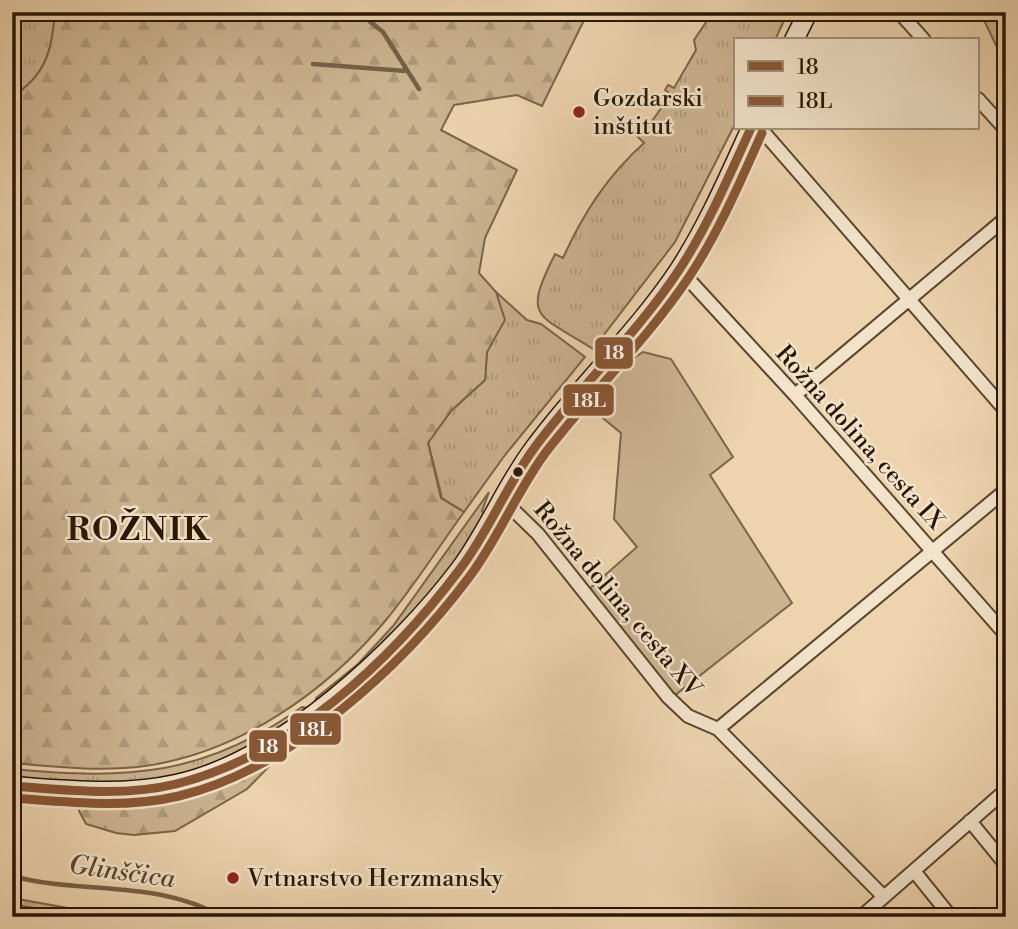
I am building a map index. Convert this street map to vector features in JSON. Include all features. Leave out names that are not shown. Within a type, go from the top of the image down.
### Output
[{"type":"main road","points":[[795,38],[808,12]]},
{"type":"main road","points":[[12,786],[90,791],[150,789],[205,776],[252,754],[358,677],[412,625],[460,568],[535,447],[679,269],[703,230],[750,130]]},
{"type":"street","points":[[899,12],[922,38]]},
{"type":"street","points":[[979,100],[1006,130]]},
{"type":"street","points":[[762,130],[1006,411]]},
{"type":"street","points":[[795,395],[1006,218]]},
{"type":"street","name":"Rožna dolina, cesta IX","points":[[679,269],[795,395],[1006,635]]},
{"type":"street","points":[[718,729],[1006,490]]},
{"type":"street","name":"Rožna dolina, cesta XV","points":[[502,499],[538,534],[668,697],[688,716],[718,729],[884,897]]},
{"type":"street","points":[[861,917],[1006,790]]},
{"type":"street","points":[[970,821],[1006,865]]},
{"type":"street","points":[[914,871],[951,917]]},
{"type":"green space","points":[[12,12],[55,12],[52,39],[40,71],[12,97]]},
{"type":"green space","points":[[55,12],[588,12],[542,106],[517,95],[454,105],[441,130],[517,170],[485,238],[479,273],[496,292],[505,320],[487,352],[485,380],[451,411],[428,443],[441,498],[464,512],[386,620],[336,671],[308,694],[247,733],[214,748],[180,759],[129,768],[96,769],[12,763],[12,97],[40,71],[52,39]]},
{"type":"green space","points":[[713,12],[788,12],[776,38],[734,38],[734,126],[675,242],[593,349],[548,321],[538,304],[539,292],[555,254],[563,258],[579,226],[607,182],[644,143],[635,134],[640,127],[645,131],[671,94],[665,90],[668,85],[674,88],[696,50],[694,40]]},
{"type":"green space","points":[[980,12],[1006,12],[1006,66]]},
{"type":"green space","points":[[496,292],[527,320],[541,324],[585,357],[505,455],[464,512],[442,498],[428,442],[451,411],[485,380],[487,352],[504,320]]},
{"type":"green space","points":[[643,352],[671,359],[733,457],[710,475],[792,603],[674,696],[588,590],[637,547],[614,519],[621,433],[587,405],[617,369]]},
{"type":"green space","points":[[489,492],[482,511],[486,516],[444,578],[380,648],[315,703],[316,698],[358,664],[393,626]]},
{"type":"green space","points":[[302,707],[308,708],[245,751],[209,767],[182,775],[154,780],[98,783],[12,779],[12,769],[92,774],[164,768],[198,760],[266,730]]},
{"type":"green space","points":[[292,736],[285,750],[247,789],[175,831],[134,835],[116,833],[86,824],[79,811],[79,800],[142,797]]},
{"type":"green space","points":[[12,898],[118,917],[85,917],[12,904]]},
{"type":"waterway","points":[[358,12],[383,32],[419,89]]},
{"type":"waterway","points":[[313,64],[406,71]]},
{"type":"waterway","name":"Glinščica","points":[[12,876],[38,882],[172,897],[222,917]]},
{"type":"transit line","name":"18","points":[[12,786],[115,791],[176,784],[259,752],[298,728],[370,670],[433,604],[480,539],[535,447],[663,293],[718,201],[750,130]]},
{"type":"transit line","name":"18L","points":[[12,798],[75,803],[137,802],[179,796],[221,783],[302,739],[378,678],[412,645],[470,576],[546,452],[673,300],[700,260],[719,225],[762,133]]},
{"type":"place","name":"Gozdarski inštitut","points":[[579,112]]},
{"type":"place","name":"Vrtnarstvo Herzmansky","points":[[233,878]]},
{"type":"district","name":"ROŽNIK","points":[[139,529]]}]
